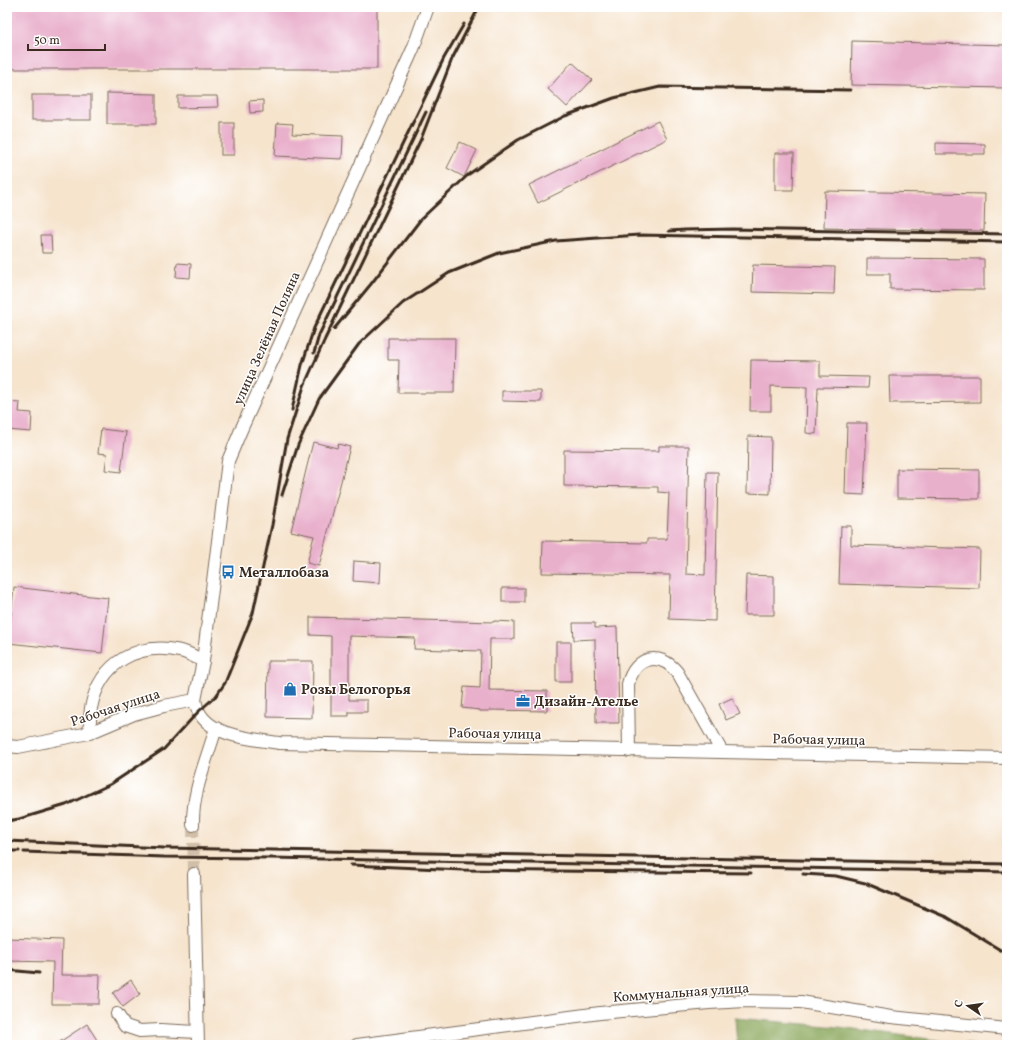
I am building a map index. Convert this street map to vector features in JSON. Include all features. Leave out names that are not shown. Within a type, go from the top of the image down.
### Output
[{"type":"street","name":"улица Зелёная Поляна","points":[[195,700],[203,662],[228,461],[413,49],[428,7]]},
{"type":"street","points":[[89,733],[92,708],[97,690],[105,675],[114,664],[124,657],[141,651],[165,648],[185,652],[203,662]]},
{"type":"street","points":[[629,751],[628,684],[631,674],[637,666],[645,660],[656,659],[664,660],[677,672],[722,752]]},
{"type":"street","name":"Рабочая улица","points":[[7,746],[18,747],[89,733],[134,714],[195,700],[198,712],[205,720],[216,728],[242,738],[279,743],[1007,758]]},
{"type":"street","points":[[193,826],[197,788],[216,728]]},
{"type":"street","points":[[194,874],[198,1045]]},
{"type":"street","name":"Коммунальная улица","points":[[357,1045],[600,1013],[746,1001],[801,1002],[891,1017],[1007,1030]]},
{"type":"street","points":[[117,1014],[125,1026],[140,1031],[160,1030],[197,1032]]},
{"type":"green space","points":[[735,1018],[839,1027],[974,1045],[737,1045]]},
{"type":"building","points":[[7,7],[377,7],[377,69],[7,69]]},
{"type":"building","points":[[852,41],[1007,45],[1007,88],[851,85]]},
{"type":"building","points":[[572,62],[592,80],[567,107],[548,89]]},
{"type":"building","points":[[107,93],[156,94],[156,124],[107,124]]},
{"type":"building","points":[[32,95],[91,95],[91,120],[32,120]]},
{"type":"building","points":[[178,96],[217,96],[218,107],[178,108]]},
{"type":"building","points":[[263,100],[263,112],[250,113],[249,101]]},
{"type":"building","points":[[658,121],[667,139],[538,203],[529,185]]},
{"type":"building","points":[[221,123],[234,123],[234,155],[221,155]]},
{"type":"building","points":[[277,123],[293,124],[292,134],[343,136],[342,159],[275,156]]},
{"type":"building","points":[[460,142],[477,150],[464,177],[447,168]]},
{"type":"building","points":[[936,143],[985,144],[985,154],[936,154]]},
{"type":"building","points":[[775,153],[794,153],[793,190],[775,190]]},
{"type":"building","points":[[825,191],[985,194],[984,231],[824,228]]},
{"type":"building","points":[[41,235],[51,235],[52,253],[42,253]]},
{"type":"building","points":[[867,258],[984,259],[984,290],[890,289],[890,274],[867,274]]},
{"type":"building","points":[[177,263],[191,264],[190,278],[176,277]]},
{"type":"building","points":[[753,265],[835,267],[834,294],[752,292]]},
{"type":"building","points":[[388,338],[455,338],[454,393],[398,393],[399,360],[388,360]]},
{"type":"building","points":[[751,360],[820,361],[820,376],[869,377],[868,388],[818,387],[816,434],[806,433],[807,387],[771,386],[771,411],[750,411]]},
{"type":"building","points":[[889,376],[980,376],[980,402],[890,403]]},
{"type":"building","points":[[502,391],[541,391],[541,402],[502,401]]},
{"type":"building","points":[[7,402],[20,403],[19,412],[32,413],[31,432],[7,430]]},
{"type":"building","points":[[847,423],[867,423],[864,495],[845,494]]},
{"type":"building","points":[[101,429],[126,432],[121,472],[105,470],[107,454],[98,453]]},
{"type":"building","points":[[748,436],[771,437],[770,494],[747,493]]},
{"type":"building","points":[[313,442],[337,448],[338,444],[350,447],[319,566],[307,563],[314,536],[291,531]]},
{"type":"building","points":[[659,446],[689,446],[686,574],[705,575],[707,472],[718,472],[715,621],[669,619],[670,575],[542,573],[543,541],[647,543],[647,539],[667,539],[669,493],[658,492],[658,487],[564,486],[564,450],[659,451]]},
{"type":"building","points":[[897,469],[979,470],[979,499],[897,498]]},
{"type":"building","points":[[841,526],[851,526],[851,545],[980,549],[979,588],[839,584]]},
{"type":"building","points":[[354,561],[381,563],[380,583],[353,581]]},
{"type":"building","points":[[746,575],[774,576],[774,615],[745,615]]},
{"type":"building","points":[[14,587],[108,598],[102,653],[8,643]]},
{"type":"building","points":[[502,588],[524,588],[524,602],[502,602]]},
{"type":"building","points":[[310,617],[514,622],[514,639],[490,639],[489,690],[547,691],[547,711],[480,711],[462,708],[464,687],[480,688],[481,651],[414,649],[415,638],[349,636],[349,700],[367,700],[367,712],[349,712],[349,716],[331,716],[331,636],[310,635]]},
{"type":"building","points":[[573,623],[595,623],[595,628],[617,627],[619,723],[596,723],[595,639],[574,640]]},
{"type":"building","points":[[556,642],[571,642],[571,682],[556,682]]},
{"type":"building","name":"Розы Белогорья","points":[[268,661],[313,661],[312,718],[267,717]]},
{"type":"building","points":[[732,698],[740,714],[726,720],[719,704]]},
{"type":"building","points":[[7,938],[62,940],[61,975],[100,975],[99,1004],[52,1004],[53,962],[7,961]]},
{"type":"building","points":[[131,980],[140,994],[123,1007],[113,993]]},
{"type":"building","points":[[87,1024],[100,1045],[55,1045]]},
{"type":"tunnel","points":[[193,825],[194,874]]},
{"type":"railway","points":[[7,821],[19,819],[66,805],[111,784],[164,749],[198,712],[216,696],[225,683],[253,613],[272,525],[287,439],[304,386],[421,139],[452,59],[479,7]]},
{"type":"railway","points":[[292,410],[302,365],[314,328],[444,58],[464,24]]},
{"type":"railway","points":[[334,329],[421,219],[469,174],[518,140],[565,116],[614,98],[660,87],[850,90]]},
{"type":"railway","points":[[314,353],[319,335],[426,112]]},
{"type":"railway","points":[[669,231],[733,229],[1007,234]]},
{"type":"railway","points":[[282,495],[298,445],[319,399],[359,344],[403,303],[449,273],[499,253],[556,241],[639,235],[1007,242]]},
{"type":"railway","points":[[7,841],[164,848],[1007,864]]},
{"type":"railway","points":[[7,851],[19,851]]},
{"type":"railway","points":[[24,852],[164,857],[1007,872]]},
{"type":"railway","points":[[351,865],[463,870],[751,873]]},
{"type":"railway","points":[[803,874],[836,876],[865,883],[946,917],[1007,954]]},
{"type":"railway","points":[[7,970],[39,973]]},
{"type":"place","name":"Металлобаза","points":[[228,572]]},
{"type":"place","name":"Розы Белогорья","points":[[290,689]]},
{"type":"place","name":"Дизайн-Ателье","points":[[523,701]]}]
